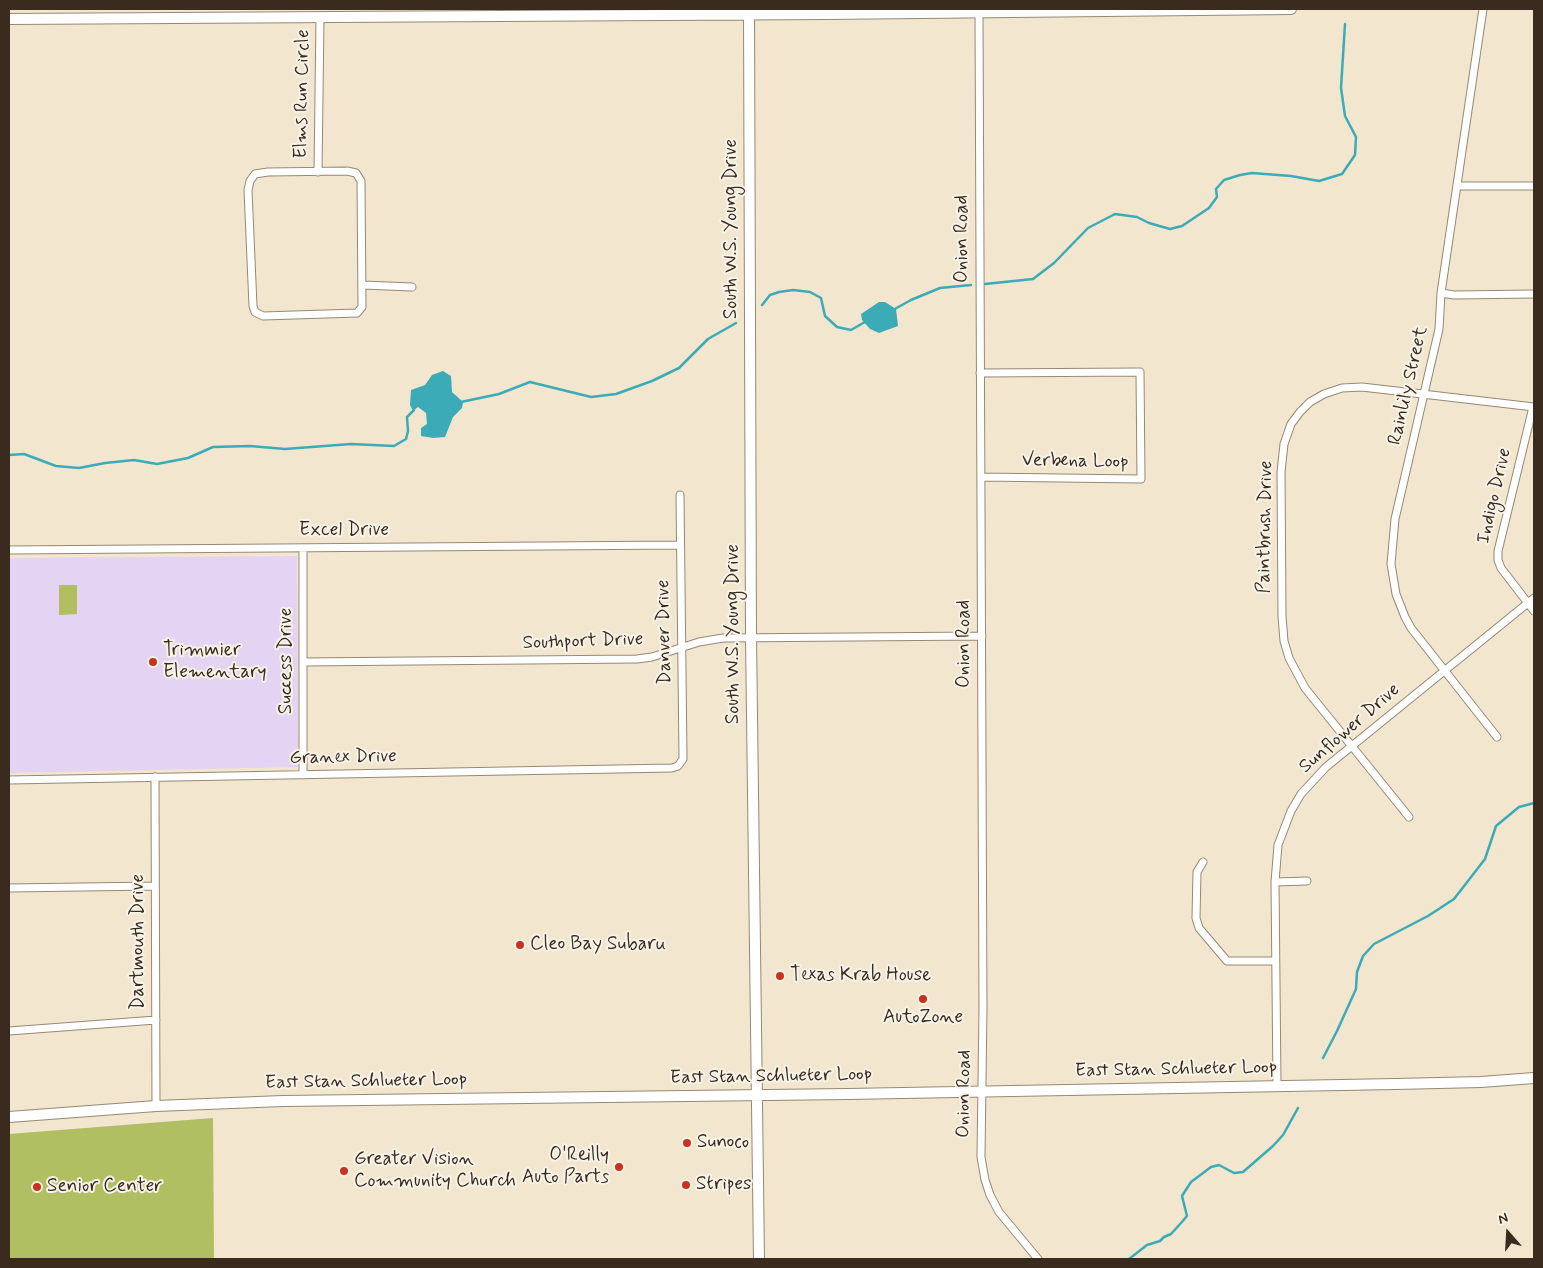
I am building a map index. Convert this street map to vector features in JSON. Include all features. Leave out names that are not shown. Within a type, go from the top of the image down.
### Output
[{"type":"main road","points":[[9,18],[320,17],[749,11],[979,12],[1291,9]]},
{"type":"main road","name":"South W.S. Young Drive","points":[[749,11],[751,637],[759,1259]]},
{"type":"main road","name":"East Stan Schlueter Loop","points":[[9,1117],[156,1106],[302,1100],[756,1095],[1481,1082],[1534,1078]]},
{"type":"street","name":"Rainlily Street","points":[[1483,9],[1441,293],[1440,329],[1395,519],[1391,564],[1396,594],[1411,628],[1497,738]]},
{"type":"street","name":"Onion Road","points":[[979,12],[983,1007],[981,1157],[985,1180],[999,1212],[1038,1259]]},
{"type":"street","name":"Elms Run Circle","points":[[318,172],[320,17]]},
{"type":"street","name":"Elms Run Circle","points":[[347,171],[356,173],[361,181],[362,308],[357,313],[263,316],[255,312],[252,306],[248,190],[250,181],[255,174],[268,172],[318,172],[347,171]]},
{"type":"street","points":[[1458,186],[1534,186]]},
{"type":"street","points":[[363,285],[412,287]]},
{"type":"street","points":[[1441,293],[1454,295],[1534,294]]},
{"type":"street","name":"Verbena Loop","points":[[980,373],[1140,372],[1141,470],[1141,479],[981,477]]},
{"type":"street","name":"Paintbrush Drive","points":[[1409,817],[1305,688],[1289,658],[1284,641],[1282,616],[1281,472],[1284,444],[1291,424],[1310,402],[1324,394],[1342,388],[1362,387],[1424,393],[1534,407]]},
{"type":"street","name":"Indigo Drive","points":[[1534,407],[1498,551],[1501,568],[1534,611]]},
{"type":"street","name":"Danver Drive","points":[[678,766],[683,759],[680,495]]},
{"type":"street","name":"Excel Drive","points":[[9,550],[680,545]]},
{"type":"street","name":"Success Drive","points":[[303,548],[303,775]]},
{"type":"street","name":"Sunflower Drive","points":[[1277,1085],[1275,882],[1278,845],[1291,811],[1301,794],[1313,780],[1444,670],[1534,598]]},
{"type":"street","name":"Southport Drive","points":[[303,662],[637,659],[652,657],[712,639],[751,637],[982,636]]},
{"type":"street","name":"Granex Drive","points":[[9,780],[672,768],[678,766]]},
{"type":"street","name":"Dartmouth Drive","points":[[155,778],[156,1106]]},
{"type":"street","points":[[1203,862],[1197,872],[1196,918],[1199,928],[1227,961],[1275,961]]},
{"type":"street","points":[[1275,882],[1307,882]]},
{"type":"street","points":[[9,888],[155,886]]},
{"type":"street","points":[[9,1031],[156,1020]]},
{"type":"shaded area","name":"Trimmier Elementary","points":[[297,556],[298,767],[9,773],[9,558]]},
{"type":"green space","points":[[59,585],[77,585],[77,614],[59,615]]},
{"type":"green space","points":[[213,1118],[214,1259],[9,1259],[9,1134]]},
{"type":"water","points":[[879,302],[885,302],[896,309],[898,326],[879,333],[870,329],[862,320],[861,314]]},
{"type":"water","points":[[443,371],[451,376],[452,392],[463,402],[462,408],[453,417],[445,437],[421,436],[421,428],[427,424],[426,413],[418,407],[413,411],[410,405],[411,390],[425,385],[432,375]]},
{"type":"waterway","points":[[985,284],[1033,279],[1054,263],[1088,228],[1115,214],[1137,217],[1149,223],[1170,229],[1182,226],[1209,208],[1217,197],[1216,189],[1224,180],[1240,175],[1252,173],[1291,176],[1319,181],[1342,174],[1355,155],[1356,137],[1345,116],[1341,88],[1345,24]]},
{"type":"waterway","points":[[893,310],[940,288],[971,285]]},
{"type":"waterway","points":[[762,305],[770,295],[779,292],[793,290],[810,292],[821,298],[825,316],[837,327],[851,330],[865,322]]},
{"type":"waterway","points":[[461,402],[499,394],[530,382],[591,397],[616,394],[652,381],[679,368],[708,339],[736,323]]},
{"type":"waterway","points":[[9,455],[24,454],[56,466],[79,468],[134,460],[157,464],[188,458],[213,447],[250,446],[285,449],[351,444],[394,446],[406,439],[408,431],[407,417],[414,410]]},
{"type":"waterway","points":[[1323,1058],[1356,989],[1357,972],[1363,956],[1374,944],[1428,916],[1454,899],[1485,859],[1496,826],[1519,807],[1534,803]]},
{"type":"waterway","points":[[1129,1259],[1147,1245],[1160,1241],[1171,1234],[1187,1216],[1182,1196],[1191,1182],[1211,1167],[1219,1165],[1234,1173],[1243,1172],[1283,1135],[1298,1108]]},
{"type":"place","name":"Trimmier Elementary","points":[[153,662]]},
{"type":"place","name":"Cleo Bay Subaru","points":[[520,945]]},
{"type":"place","name":"Texas Krab House","points":[[780,976]]},
{"type":"place","name":"AutoZone","points":[[923,999]]},
{"type":"place","name":"Sunoco","points":[[687,1143]]},
{"type":"place","name":"O'Reilly Auto Parts","points":[[619,1167]]},
{"type":"place","name":"Greater Vision Community Church","points":[[344,1171]]},
{"type":"place","name":"Stripes","points":[[686,1185]]},
{"type":"place","name":"Senior Center","points":[[37,1187]]}]
